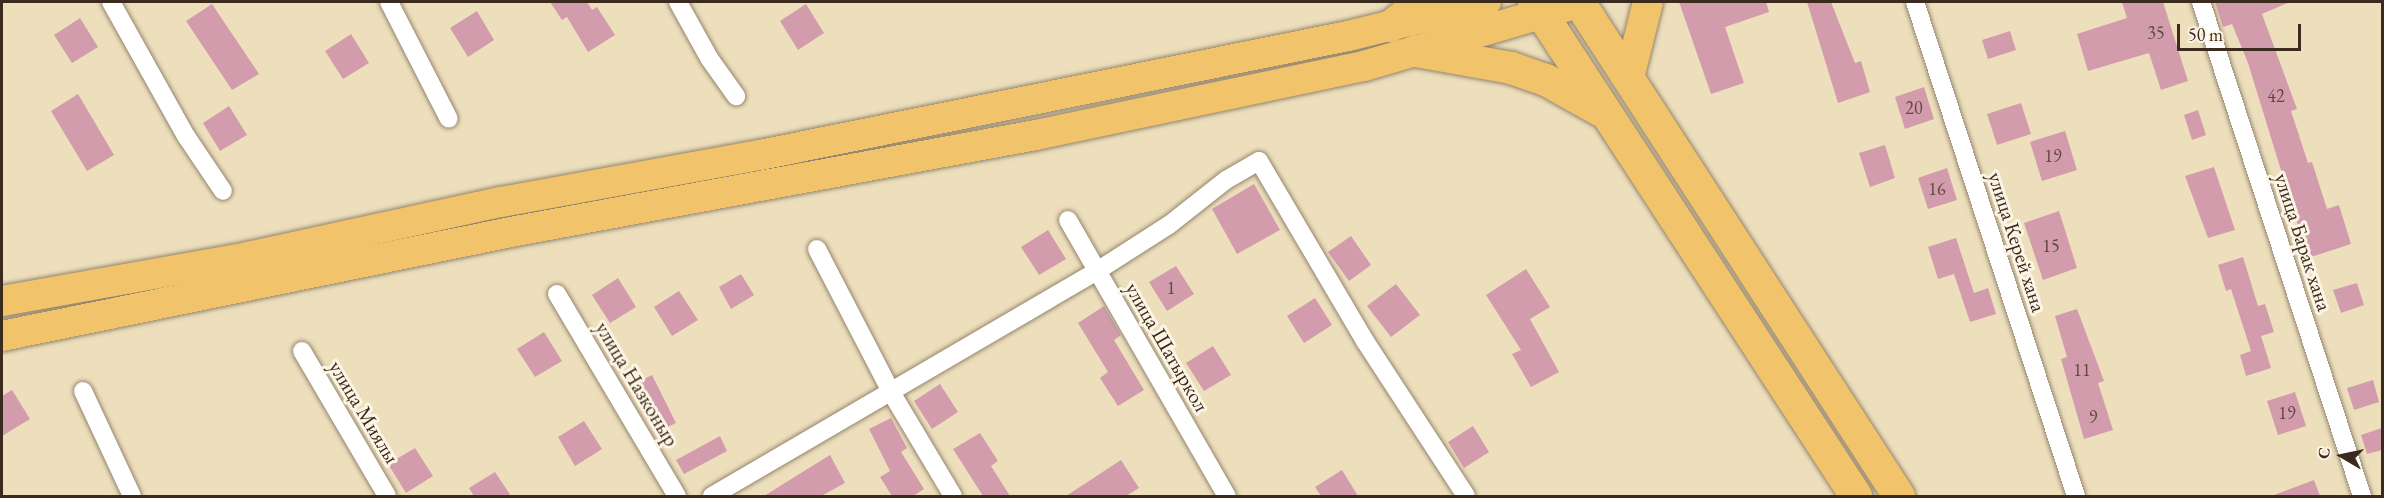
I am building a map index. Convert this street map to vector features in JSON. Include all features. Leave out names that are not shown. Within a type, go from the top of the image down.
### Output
[{"type":"highway","points":[[1391,26],[1422,2]]},
{"type":"highway","points":[[1580,2],[1899,496]]},
{"type":"highway","points":[[1537,7],[1856,496]]},
{"type":"highway","points":[[1416,51],[1511,68],[1555,85],[1609,117]]},
{"type":"main road","points":[[2,300],[248,257],[501,202],[760,156],[1391,26],[1486,2]]},
{"type":"main road","points":[[2,336],[516,231],[1036,135],[1364,66],[1416,51],[1537,7],[1580,2]]},
{"type":"main road","points":[[1629,78],[1648,2]]},
{"type":"street","points":[[111,2],[186,136],[223,191]]},
{"type":"street","points":[[389,2],[449,119]]},
{"type":"street","points":[[678,2],[709,58],[736,96]]},
{"type":"street","name":"улица Керей хана","points":[[1915,2],[2076,496]]},
{"type":"street","name":"улица Барак хана","points":[[2201,2],[2362,496]]},
{"type":"street","points":[[712,496],[1096,271],[1259,161],[1365,341],[1466,496]]},
{"type":"street","name":"улица Шатыркол","points":[[1068,220],[1227,496]]},
{"type":"street","points":[[817,249],[891,392],[927,448],[953,496]]},
{"type":"street","name":"улица Назконыр","points":[[557,294],[677,496]]},
{"type":"street","name":"улица Миялы","points":[[302,351],[387,496]]},
{"type":"street","points":[[83,391],[132,496]]},
{"type":"building","points":[[550,2],[587,2],[592,10],[597,7],[615,35],[588,52],[567,17],[562,20]]},
{"type":"building","points":[[1679,2],[1766,2],[1769,12],[1725,27],[1744,83],[1711,94]]},
{"type":"building","points":[[1807,2],[1831,2],[1855,63],[1861,61],[1870,92],[1838,103]]},
{"type":"building","points":[[2122,2],[2163,2],[2188,81],[2161,90],[2149,53],[2088,71],[2077,34],[2127,18]]},
{"type":"building","points":[[2215,2],[2290,2],[2262,14],[2297,109],[2291,111],[2308,163],[2312,162],[2327,209],[2339,205],[2351,244],[2308,258],[2248,63],[2232,24],[2223,27]]},
{"type":"building","points":[[212,4],[259,74],[232,90],[186,21]]},
{"type":"building","points":[[806,4],[824,33],[798,50],[780,21]]},
{"type":"building","points":[[477,11],[494,40],[468,57],[450,28]]},
{"type":"building","points":[[80,18],[98,47],[72,63],[54,35]]},
{"type":"building","points":[[2010,31],[2016,50],[1988,59],[1982,40]]},
{"type":"building","points":[[351,34],[369,63],[343,79],[325,51]]},
{"type":"building","points":[[1924,87],[1934,119],[1905,129],[1895,97]]},
{"type":"building","points":[[78,94],[114,155],[87,171],[51,111]]},
{"type":"building","points":[[2021,103],[2031,134],[1997,145],[1987,114]]},
{"type":"building","points":[[229,106],[247,135],[220,151],[203,123]]},
{"type":"building","points":[[2198,110],[2206,135],[2192,140],[2184,115]]},
{"type":"building","points":[[2065,131],[2077,170],[2042,181],[2030,142]]},
{"type":"building","points":[[1885,145],[1895,178],[1870,187],[1859,153]]},
{"type":"building","points":[[2214,167],[2235,230],[2208,238],[2185,176]]},
{"type":"building","points":[[1947,168],[1957,200],[1928,209],[1918,178]]},
{"type":"building","points":[[1254,184],[1280,230],[1237,254],[1212,209]]},
{"type":"building","points":[[2059,211],[2077,268],[2043,280],[2024,223]]},
{"type":"building","points":[[1048,230],[1066,259],[1039,275],[1021,247]]},
{"type":"building","points":[[1351,236],[1371,265],[1349,281],[1328,252]]},
{"type":"building","points":[[1956,238],[1974,293],[1988,288],[1996,314],[1970,322],[1954,274],[1938,279],[1928,247]]},
{"type":"building","points":[[2243,257],[2258,306],[2265,304],[2274,332],[2261,336],[2271,368],[2246,376],[2240,355],[2251,351],[2231,289],[2226,291],[2218,265]]},
{"type":"building","points":[[1176,266],[1194,294],[1167,311],[1149,282]]},
{"type":"building","points":[[1526,269],[1550,307],[1530,319],[1559,372],[1531,387],[1512,354],[1521,350],[1486,295]]},
{"type":"building","points":[[741,274],[754,295],[731,309],[719,287]]},
{"type":"building","points":[[618,278],[636,307],[610,323],[592,295]]},
{"type":"building","points":[[2357,283],[2364,305],[2341,313],[2333,290]]},
{"type":"building","points":[[1396,284],[1420,315],[1391,337],[1367,306]]},
{"type":"building","points":[[679,291],[698,320],[672,336],[654,307]]},
{"type":"building","points":[[1315,298],[1332,325],[1304,343],[1287,316]]},
{"type":"building","points":[[1104,306],[1121,335],[1114,340],[1144,390],[1118,406],[1100,378],[1108,372],[1078,323]]},
{"type":"building","points":[[2077,309],[2104,381],[2098,383],[2113,430],[2084,439],[2061,359],[2067,357],[2055,316]]},
{"type":"building","points":[[544,332],[562,361],[535,377],[517,349]]},
{"type":"building","points":[[1213,346],[1231,375],[1204,391],[1186,363]]},
{"type":"building","points":[[652,375],[676,423],[655,433],[631,386]]},
{"type":"building","points":[[2373,380],[2379,402],[2354,410],[2347,388]]},
{"type":"building","points":[[940,384],[958,412],[932,429],[914,401]]},
{"type":"building","points":[[12,390],[30,419],[2,436],[2,396]]},
{"type":"building","points":[[2295,392],[2306,426],[2278,435],[2267,401]]},
{"type":"building","points":[[891,418],[907,448],[901,452],[924,489],[913,496],[892,496],[880,477],[890,471],[869,429]]},
{"type":"building","points":[[584,421],[602,449],[575,466],[558,437]]},
{"type":"building","points":[[1473,426],[1489,452],[1464,468],[1448,442]]},
{"type":"building","points":[[2382,428],[2382,450],[2367,454],[2361,435]]},
{"type":"building","points":[[980,433],[998,461],[991,466],[1010,496],[983,496],[953,449]]},
{"type":"building","points":[[720,436],[727,451],[684,474],[676,460]]},
{"type":"building","points":[[415,448],[433,476],[406,493],[388,464]]},
{"type":"building","points":[[830,455],[845,483],[821,496],[764,496]]},
{"type":"building","points":[[1121,460],[1139,488],[1126,496],[1066,496]]},
{"type":"building","points":[[1342,470],[1358,496],[1321,496],[1315,487]]},
{"type":"building","points":[[495,472],[511,496],[474,496],[469,488]]},
{"type":"building","points":[[2314,480],[2320,496],[2274,496],[2274,495]]}]
